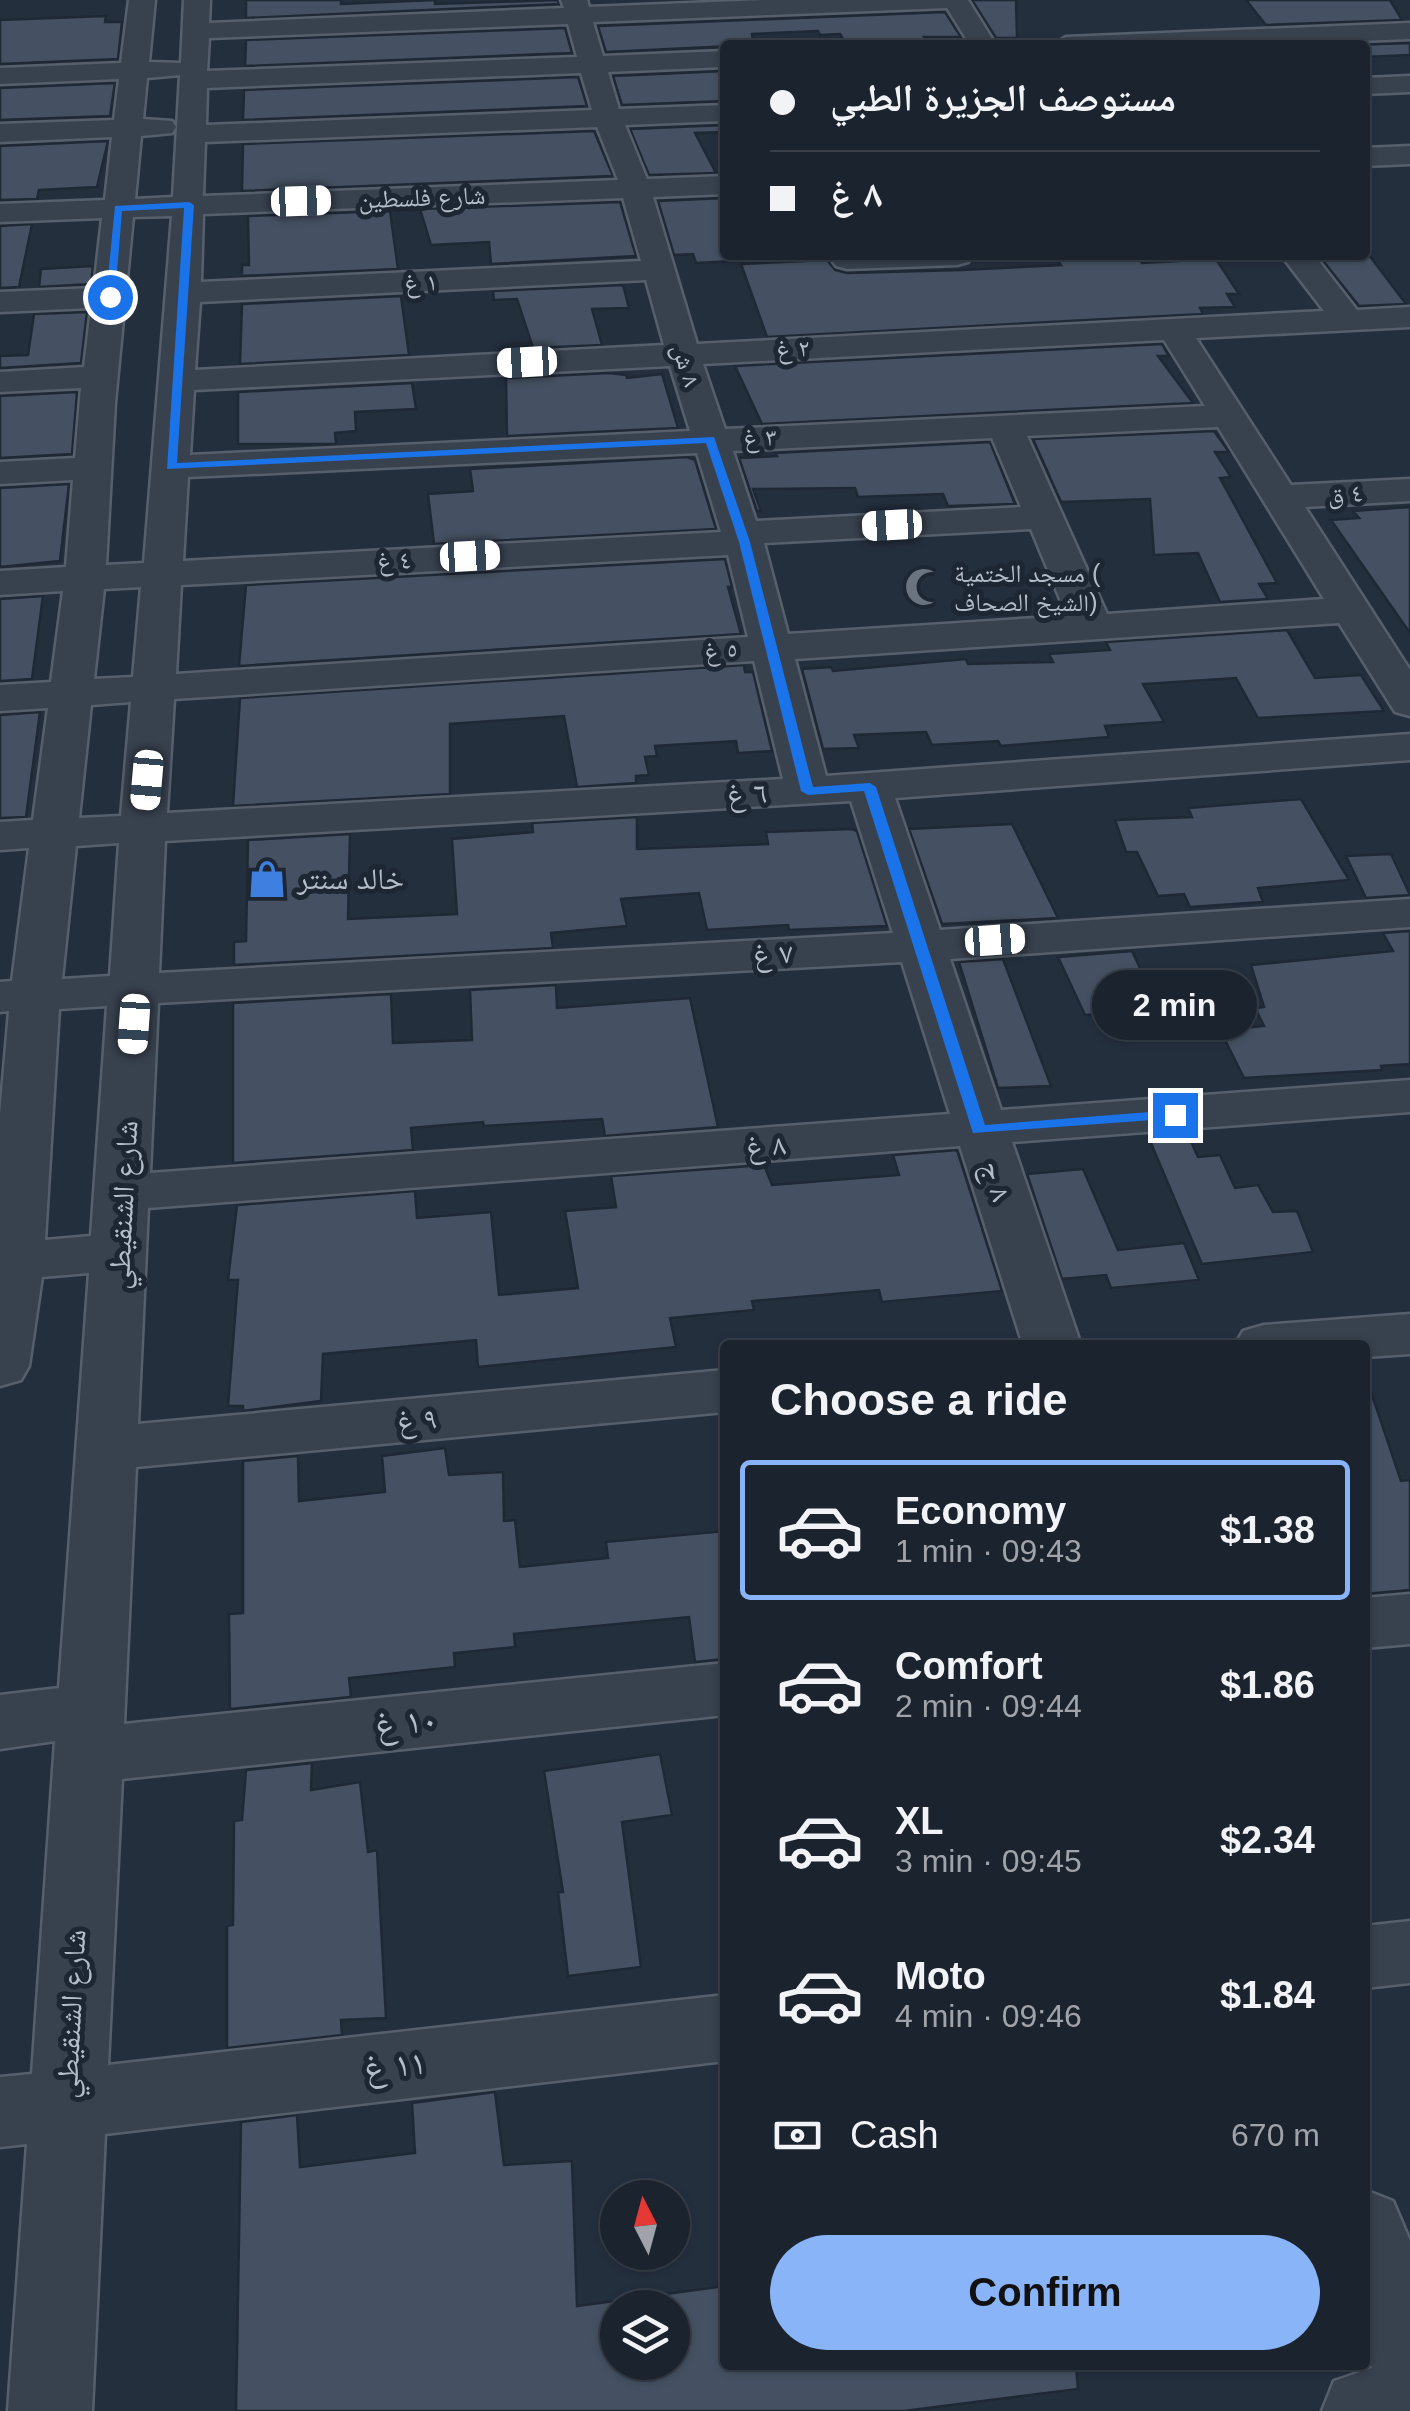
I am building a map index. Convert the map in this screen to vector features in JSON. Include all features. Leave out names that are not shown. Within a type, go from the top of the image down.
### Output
[{"type":"street","points":[[0,1366],[16,1261],[11,1196],[18,996],[54,832],[86,578],[99,390],[142,0],[151,0]]},
{"type":"street","points":[[0,133],[193,75],[576,8],[954,0],[980,40]]},
{"type":"street","name":"٨ ش","points":[[576,8],[743,538],[808,791]]},
{"type":"street","points":[[1277,12],[1300,36]]},
{"type":"street","points":[[1214,40],[1410,31]]},
{"type":"street","points":[[0,76],[131,96],[193,75],[720,58]]},
{"type":"street","points":[[193,75],[608,118],[720,113]]},
{"type":"street","name":"شارع الشنقيطي","points":[[50,2411],[33,2106],[88,1732],[109,1448],[144,829],[183,306],[193,75]]},
{"type":"street","points":[[1370,86],[1410,84]]},
{"type":"street","points":[[1370,157],[1406,159]]},
{"type":"street","name":"شارع فلسطين","points":[[0,213],[720,185]]},
{"type":"street","points":[[847,260],[884,342]]},
{"type":"street","points":[[1301,260],[1348,320]]},
{"type":"street","name":"١ غ","points":[[0,302],[109,310],[658,270]]},
{"type":"street","name":"٢ غ","points":[[0,382],[99,390],[175,390],[884,342],[1410,317]]},
{"type":"street","points":[[1172,328],[1410,703]]},
{"type":"street","name":"٣ غ","points":[[0,473],[93,484],[171,482],[710,439],[1229,416]]},
{"type":"street","points":[[1005,428],[1093,628]]},
{"type":"street","name":"٤ ق","points":[[1280,497],[1410,490]]},
{"type":"street","name":"٤ غ","points":[[0,584],[1044,516]]},
{"type":"street","name":"٥ غ","points":[[0,698],[1348,610]]},
{"type":"street","name":"٦ غ","points":[[0,836],[1405,755]]},
{"type":"street","name":"٨ ج","points":[[870,787],[1050,1340]]},
{"type":"street","name":"٧ غ","points":[[18,996],[919,946],[1410,913]]},
{"type":"street","name":"٨ غ","points":[[121,1193],[1410,1096]]},
{"type":"street","points":[[16,1261],[120,1252]]},
{"type":"street","points":[[1330,1340],[1410,1334]]},
{"type":"street","name":"٩ غ","points":[[109,1448],[720,1392]]},
{"type":"street","points":[[1370,1623],[1410,1619]]},
{"type":"street","name":"١٠ غ","points":[[0,1722],[88,1732],[720,1688]]},
{"type":"street","points":[[1370,1957],[1410,1952]]},
{"type":"street","name":"١١ غ","points":[[33,2106],[720,2029]]},
{"type":"street","points":[[1370,2242],[1410,2360]]},
{"type":"street","points":[[1364,2411],[1410,2404]]},
{"type":"building","points":[[246,0],[341,0],[341,4],[435,0],[435,4],[558,0],[559,4],[246,18]]},
{"type":"building","points":[[972,0],[1016,0],[1017,38],[996,38]]},
{"type":"building","points":[[1246,0],[1390,0],[1402,20],[1266,25]]},
{"type":"building","points":[[945,12],[961,37],[844,40],[840,34],[820,35],[818,31],[752,34],[753,40],[720,40],[720,47],[606,52],[598,26]]},
{"type":"building","points":[[106,16],[105,22],[122,22],[118,59],[0,64],[0,20]]},
{"type":"building","points":[[565,28],[572,53],[245,66],[246,40]]},
{"type":"building","points":[[1410,43],[1410,55],[1370,57],[1370,44]]},
{"type":"building","points":[[720,71],[720,101],[622,105],[613,76]]},
{"type":"building","points":[[578,77],[587,106],[243,120],[244,90]]},
{"type":"building","points":[[115,83],[110,116],[0,120],[0,88]]},
{"type":"building","points":[[720,125],[720,132],[695,133],[716,173],[649,175],[630,129]]},
{"type":"building","points":[[594,131],[613,176],[242,191],[243,144]]},
{"type":"building","points":[[108,141],[97,187],[39,190],[37,199],[0,200],[0,146]]},
{"type":"building","points":[[720,198],[720,260],[735,261],[696,263],[693,254],[674,255],[658,201]]},
{"type":"building","points":[[620,202],[636,256],[491,264],[489,242],[431,245],[420,209]]},
{"type":"building","points":[[390,211],[398,269],[242,276],[242,265],[249,265],[248,216]]},
{"type":"building","points":[[32,224],[19,287],[0,288],[0,226]]},
{"type":"building","points":[[1370,256],[1406,304],[1359,306],[1322,260],[1370,260]]},
{"type":"building","points":[[827,260],[835,270],[847,273],[1061,265],[1057,260],[1217,260],[1239,294],[1227,294],[1235,307],[1200,308],[1203,314],[767,337],[741,264]]},
{"type":"building","points":[[93,266],[91,284],[39,287],[41,269]]},
{"type":"building","points":[[623,285],[629,308],[592,309],[602,345],[533,348],[517,299],[494,300],[493,291]]},
{"type":"building","points":[[401,296],[409,355],[240,364],[242,304]]},
{"type":"building","points":[[87,312],[81,363],[0,368],[0,356],[28,355],[34,314]]},
{"type":"building","points":[[1162,344],[1169,356],[1158,356],[1193,403],[762,424],[735,366]]},
{"type":"building","points":[[609,373],[627,378],[662,374],[678,428],[507,436],[506,378]]},
{"type":"building","points":[[412,383],[416,409],[355,412],[356,431],[335,433],[336,444],[238,444],[238,392]]},
{"type":"building","points":[[77,392],[72,454],[0,458],[0,396]]},
{"type":"building","points":[[1214,431],[1229,452],[1215,452],[1231,477],[1220,478],[1277,583],[1259,584],[1268,599],[1220,602],[1198,553],[1154,555],[1150,499],[1061,502],[1033,439]]},
{"type":"building","points":[[990,442],[1015,504],[948,506],[943,494],[858,497],[855,488],[753,489],[761,511],[757,511],[739,458],[777,456],[775,453]]},
{"type":"building","points":[[687,457],[695,460],[716,529],[434,544],[428,494],[473,491],[470,469]]},
{"type":"building","points":[[69,484],[60,561],[0,567],[0,488]]},
{"type":"building","points":[[1410,507],[1410,633],[1331,520],[1359,518],[1353,511]]},
{"type":"building","points":[[725,559],[741,634],[239,666],[246,585]]},
{"type":"building","points":[[43,596],[32,679],[0,681],[0,599]]},
{"type":"building","points":[[1287,630],[1315,678],[1361,675],[1384,711],[1258,718],[1236,678],[1143,684],[1164,722],[1105,726],[1109,737],[1001,746],[998,741],[932,745],[926,732],[854,735],[859,748],[823,749],[802,669],[831,667],[833,671],[966,659],[968,664],[1053,662],[1049,654],[1110,650],[1106,642]]},
{"type":"building","points":[[744,665],[745,672],[753,672],[772,751],[738,753],[736,741],[655,746],[657,756],[645,757],[649,775],[636,776],[636,783],[577,787],[564,716],[450,724],[450,794],[233,806],[240,698]]},
{"type":"building","points":[[40,712],[26,817],[0,818],[0,715]]},
{"type":"building","points":[[1301,799],[1349,880],[1258,888],[1263,902],[1190,907],[1184,894],[1158,896],[1137,852],[1126,852],[1115,820],[1192,817],[1188,808]]},
{"type":"building","points":[[637,817],[637,849],[768,844],[766,832],[857,831],[887,926],[789,930],[788,925],[707,930],[699,893],[621,899],[627,926],[551,933],[553,948],[234,965],[234,942],[246,941],[248,840],[350,834],[348,919],[457,914],[452,839],[533,832],[532,823]]},
{"type":"building","points":[[1012,824],[1058,918],[942,924],[909,829]]},
{"type":"building","points":[[1391,854],[1410,895],[1366,898],[1346,856]]},
{"type":"building","points":[[1410,931],[1410,1064],[1381,1066],[1382,1070],[1244,1078],[1220,1030],[1264,1026],[1255,1008],[1264,1007],[1251,965],[1393,951],[1383,933]]},
{"type":"building","points":[[1132,951],[1159,1009],[1085,1015],[1058,957]]},
{"type":"building","points":[[1003,959],[1051,1086],[998,1088],[959,962]]},
{"type":"building","points":[[556,985],[557,1008],[690,998],[718,1127],[605,1136],[602,1119],[484,1126],[483,1122],[411,1128],[413,1150],[233,1163],[233,1003],[391,994],[393,1043],[472,1040],[470,990]]},
{"type":"building","points":[[1187,1133],[1198,1157],[1220,1155],[1235,1188],[1258,1185],[1273,1212],[1297,1211],[1313,1252],[1202,1264],[1148,1136]]},
{"type":"building","points":[[957,1150],[1002,1291],[882,1302],[879,1290],[752,1301],[754,1310],[670,1318],[676,1347],[478,1367],[476,1340],[323,1354],[321,1401],[243,1411],[243,1406],[228,1406],[238,1280],[228,1280],[237,1205],[415,1191],[417,1218],[491,1212],[499,1295],[578,1288],[565,1211],[616,1207],[611,1176],[764,1165],[772,1185],[899,1175],[893,1155]]},
{"type":"building","points":[[1083,1169],[1118,1250],[1184,1243],[1199,1280],[1111,1288],[1106,1275],[1062,1279],[1027,1174]]},
{"type":"building","points":[[1370,1392],[1401,1481],[1410,1480],[1410,1590],[1370,1594]]},
{"type":"building","points":[[445,1448],[449,1475],[503,1472],[504,1521],[515,1520],[520,1567],[608,1558],[606,1542],[720,1531],[720,1660],[695,1662],[689,1617],[514,1634],[515,1647],[454,1653],[455,1667],[349,1678],[351,1697],[230,1709],[229,1614],[243,1613],[243,1461],[298,1456],[299,1501],[385,1492],[382,1456]]},
{"type":"building","points":[[660,1754],[672,1815],[622,1822],[641,1967],[568,1976],[558,1892],[563,1892],[544,1771]]},
{"type":"building","points":[[312,1763],[311,1790],[360,1782],[368,1852],[377,1850],[386,2018],[341,2020],[342,2035],[227,2048],[227,1926],[233,1925],[234,1821],[242,1820],[246,1770]]},
{"type":"building","points":[[495,2092],[504,2165],[572,2161],[577,2306],[600,2303],[600,2380],[690,2380],[690,2291],[720,2287],[720,2370],[1076,2370],[1078,2389],[904,2411],[236,2411],[241,2122],[297,2115],[300,2167],[415,2153],[412,2103]]},
{"type":"place","name":"مسجد الختمية ( الشيخ الصحاف)","points":[[924,587]]},
{"type":"place","name":"خالد سنتر","points":[[267,879]]},
{"type":"route","points":[[110,297],[118,208],[189,205],[171,467],[710,439],[744,542],[808,791],[870,787],[979,1130],[1175,1115]]}]
